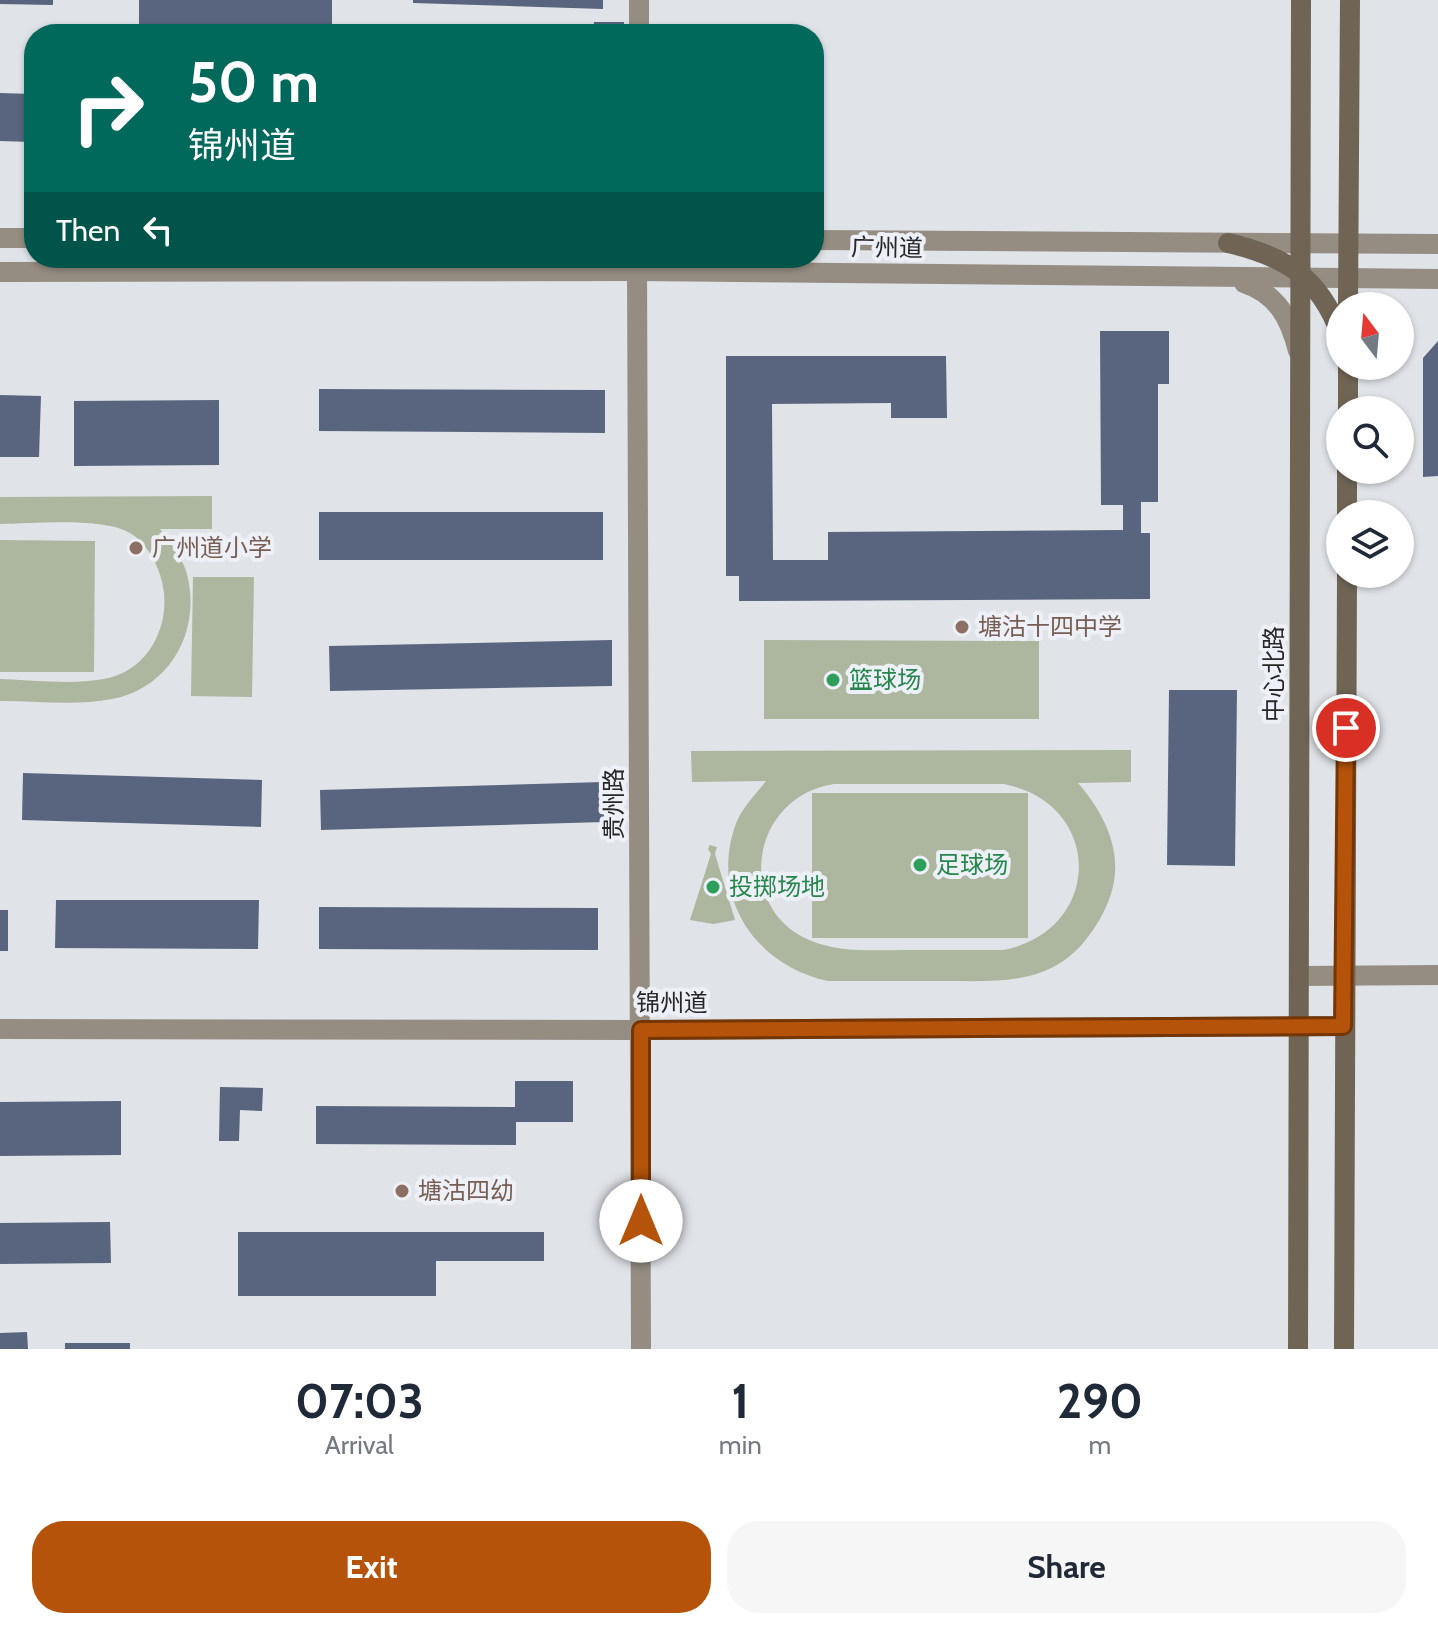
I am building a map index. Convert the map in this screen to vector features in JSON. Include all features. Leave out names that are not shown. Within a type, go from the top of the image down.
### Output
[{"type":"main road","name":"中心北路","points":[[1298,1349],[1303,277],[1301,0]]},
{"type":"main road","points":[[1349,292],[1350,0]]},
{"type":"main road","points":[[1228,243],[1272,256],[1303,277],[1326,307]]},
{"type":"main road","points":[[1344,1349],[1347,588]]},
{"type":"street","points":[[639,0],[639,24]]},
{"type":"street","points":[[0,238],[24,238]]},
{"type":"street","name":"广州道","points":[[824,240],[1438,244]]},
{"type":"street","name":"广州道","points":[[0,272],[364,268]]},
{"type":"street","name":"贵州路","points":[[637,268],[641,1349]]},
{"type":"street","name":"广州道","points":[[764,268],[1229,279],[1438,279]]},
{"type":"street","points":[[1229,279],[1259,288],[1278,304],[1292,331],[1301,366]]},
{"type":"street","points":[[1299,976],[1438,975]]},
{"type":"street","name":"锦州道","points":[[0,1029],[641,1030],[1343,1026]]},
{"type":"green space","points":[[212,496],[212,529],[160,529],[184,565],[190,592],[186,634],[166,669],[133,693],[112,699],[70,703],[0,701],[0,679],[91,681],[119,675],[131,668],[142,659],[158,636],[164,593],[157,567],[148,550],[128,532],[100,524],[0,524],[0,497]]},
{"type":"green space","points":[[0,540],[95,541],[94,672],[0,672]]},
{"type":"green space","points":[[193,577],[254,577],[252,697],[191,696]]},
{"type":"green space","points":[[764,640],[1039,641],[1039,719],[764,719]]},
{"type":"green space","points":[[1131,750],[1131,782],[1078,783],[1110,835],[1115,864],[1111,894],[1100,919],[1084,942],[1054,967],[1037,974],[983,981],[828,981],[802,973],[778,960],[759,943],[744,923],[734,900],[729,875],[730,848],[737,821],[766,781],[692,782],[691,751]],"holes":[[[834,784],[1004,784],[1037,796],[1061,816],[1074,840],[1079,867],[1074,894],[1060,919],[1036,938],[1003,950],[844,949],[809,940],[785,924],[769,903],[762,879],[762,854],[770,830],[785,809],[806,793]]]},
{"type":"green space","name":"足球场","points":[[812,793],[1028,793],[1028,938],[812,938]]},
{"type":"green space","name":"投掷场地","points":[[710,845],[717,847],[715,854],[735,920],[713,924],[690,920],[711,854],[708,849]]},
{"type":"building","points":[[0,0],[53,0],[53,5],[0,4]]},
{"type":"building","points":[[139,0],[332,0],[332,24],[139,24]]},
{"type":"building","points":[[413,0],[603,0],[603,9],[413,3]]},
{"type":"building","points":[[594,22],[624,22],[624,24]]},
{"type":"building","points":[[0,93],[24,94],[24,142],[0,141]]},
{"type":"building","points":[[1100,331],[1169,331],[1169,384],[1158,384],[1158,502],[1141,502],[1141,533],[1150,533],[1150,599],[739,601],[739,576],[726,576],[726,356],[946,356],[947,418],[891,418],[891,403],[772,404],[773,560],[828,560],[828,532],[1123,530],[1123,505],[1101,505]]},
{"type":"building","points":[[1438,341],[1438,476],[1423,477],[1423,358]]},
{"type":"building","points":[[319,389],[605,390],[605,433],[319,431]]},
{"type":"building","points":[[0,395],[41,396],[39,457],[0,457]]},
{"type":"building","points":[[219,400],[219,465],[74,466],[74,401]]},
{"type":"building","points":[[319,512],[603,512],[603,560],[319,560]]},
{"type":"building","points":[[612,640],[612,686],[330,691],[329,646]]},
{"type":"building","points":[[1169,690],[1237,690],[1235,866],[1167,865]]},
{"type":"building","points":[[23,773],[262,780],[261,827],[22,820]]},
{"type":"building","points":[[603,782],[604,822],[321,830],[320,790]]},
{"type":"building","points":[[56,900],[259,900],[258,949],[55,948]]},
{"type":"building","points":[[319,907],[598,908],[598,950],[319,949]]},
{"type":"building","points":[[0,910],[8,910],[8,951],[0,951]]},
{"type":"building","points":[[515,1081],[573,1081],[573,1122],[516,1122],[516,1145],[316,1144],[316,1106],[515,1107]]},
{"type":"building","points":[[220,1087],[263,1088],[262,1111],[240,1110],[239,1141],[219,1141]]},
{"type":"building","points":[[121,1101],[121,1155],[0,1156],[0,1102]]},
{"type":"building","points":[[110,1222],[111,1263],[0,1264],[0,1223]]},
{"type":"building","points":[[238,1232],[544,1232],[544,1261],[436,1261],[436,1296],[238,1296]]},
{"type":"building","points":[[27,1332],[28,1349],[0,1349],[0,1333]]},
{"type":"building","points":[[65,1343],[130,1343],[130,1349],[65,1349]]},
{"type":"place","name":"广州道小学","points":[[136,548]]},
{"type":"place","name":"塘沽十四中学","points":[[962,627]]},
{"type":"place","name":"篮球场","points":[[833,680]]},
{"type":"place","name":"足球场","points":[[920,865]]},
{"type":"place","name":"投掷场地","points":[[713,887]]},
{"type":"place","name":"塘沽四幼","points":[[402,1191]]},
{"type":"route","points":[[641,1221],[641,1030],[1343,1026],[1346,728]]}]
